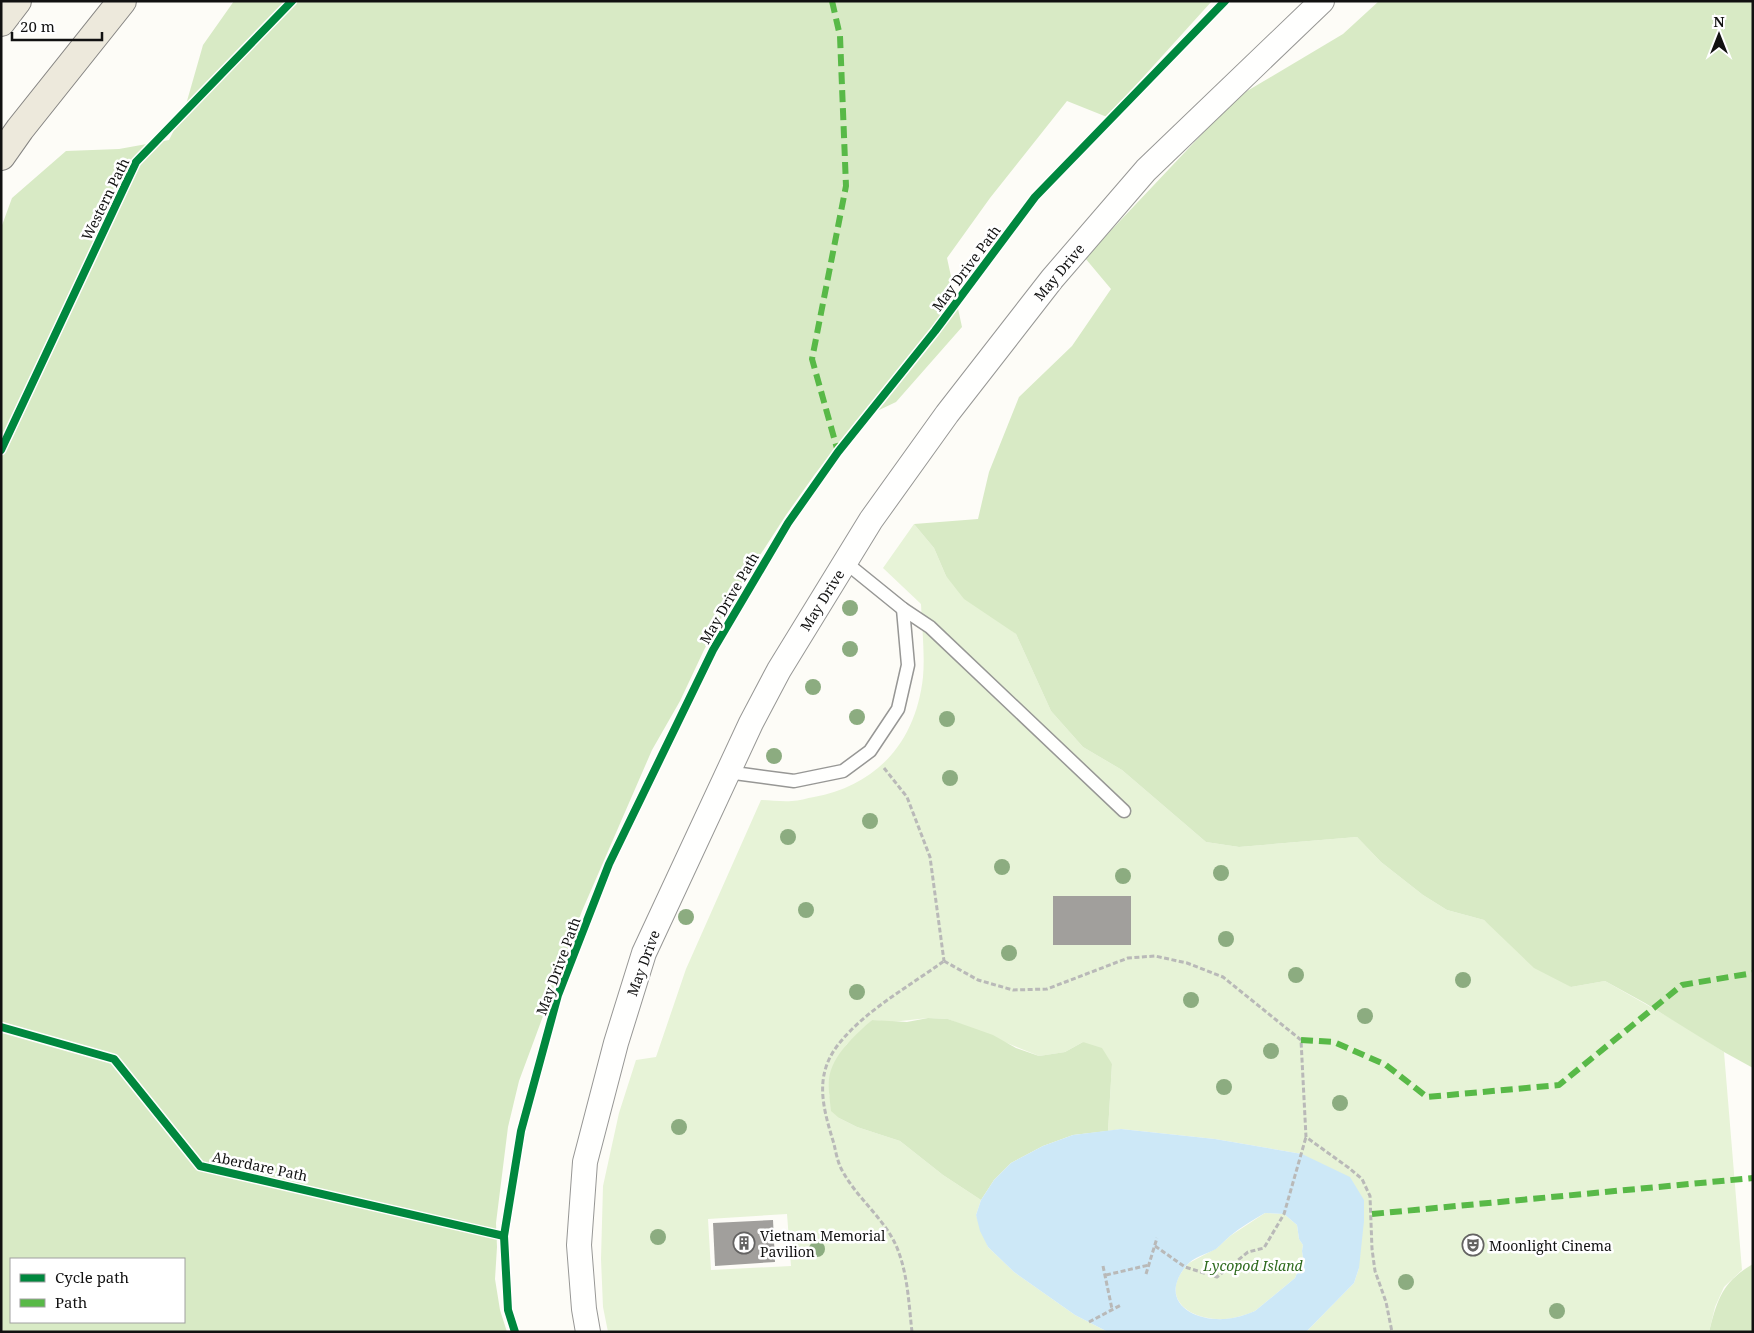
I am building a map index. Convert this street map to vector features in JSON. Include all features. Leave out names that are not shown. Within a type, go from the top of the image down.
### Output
[{"type":"main road","points":[[1,22],[18,1]]},
{"type":"main road","points":[[1,156],[20,129],[122,1]]},
{"type":"street","name":"May Drive","points":[[588,1332],[584,1309],[579,1245],[585,1162],[616,1043],[644,954],[727,772],[779,670],[871,520],[948,414],[1052,279],[1146,170],[1322,1]]},
{"type":"lane","points":[[846,562],[903,609],[930,627],[1124,811]]},
{"type":"lane","points":[[727,772],[794,781],[843,771],[870,751],[898,709],[908,665],[903,609]]},
{"type":"path","points":[[870,751],[907,797],[930,857],[944,962]]},
{"type":"path","points":[[944,962],[978,980],[1013,990],[1047,989],[1128,958],[1155,956],[1187,963],[1223,977],[1301,1040],[1306,1137],[1284,1214],[1264,1248],[1248,1252],[1216,1277],[1186,1266],[1155,1246]]},
{"type":"path","points":[[912,1332],[908,1297],[899,1253],[886,1227],[865,1203],[842,1171],[826,1118],[822,1096],[822,1077],[841,1041],[852,1029],[868,1015],[944,962]]},
{"type":"path","points":[[1306,1137],[1362,1179],[1370,1196],[1372,1249],[1375,1271],[1386,1302],[1392,1332]]},
{"type":"path","points":[[1146,1274],[1157,1238]]},
{"type":"path","points":[[1106,1275],[1149,1265]]},
{"type":"path","points":[[1104,1266],[1112,1309]]},
{"type":"path","points":[[1089,1322],[1121,1305]]},
{"type":"green space","points":[[234,1],[1212,1],[1107,117],[1067,101],[990,198],[947,258],[962,327],[896,402],[856,421],[786,515],[733,597],[704,650],[680,701],[652,750],[582,911],[519,1081],[508,1127],[496,1223],[495,1279],[500,1310],[507,1332],[1,1332],[1,228],[12,198],[66,151],[119,149],[169,140],[185,108],[203,45]]},
{"type":"green space","points":[[1379,1],[1753,1],[1753,1068],[1605,981],[1571,987],[1534,968],[1484,920],[1447,910],[1423,895],[1381,862],[1357,837],[1239,847],[1206,842],[1122,770],[1083,747],[1051,711],[1016,634],[964,599],[946,576],[934,548],[914,524],[978,519],[989,472],[1019,397],[1072,346],[1111,289],[1085,258],[1237,97],[1343,34]]},
{"type":"green space","points":[[914,524],[934,548],[946,576],[1016,634],[1051,711],[1083,747],[1122,770],[1206,842],[1239,847],[1357,837],[1381,862],[1423,895],[1447,910],[1484,920],[1571,987],[1605,981],[1684,1026],[1724,1052],[1742,1270],[1724,1287],[1715,1307],[1709,1332],[1306,1332],[1354,1283],[1359,1268],[1302,1154],[1215,1139],[1121,1129],[1108,1131],[1112,1064],[1083,1042],[1065,1052],[1039,1056],[948,1019],[928,1018],[892,1022],[872,1020],[846,1045],[829,1095],[839,1118],[857,1127],[900,1141],[943,1175],[981,1200],[976,1215],[988,1247],[1014,1272],[1038,1289],[1075,1315],[1108,1332],[608,1332],[603,1307],[601,1259],[603,1186],[619,1113],[636,1060],[656,1057],[686,969],[761,800],[797,801],[837,791],[857,782],[875,771],[890,756],[902,740],[912,721],[919,700],[923,677],[924,650],[921,604],[883,568]],"holes":[[[1053,896],[1130,896],[1131,945],[1053,945]],[[787,1214],[791,1266],[711,1270],[708,1219]]]},
{"type":"green space","points":[[928,1018],[948,1019],[993,1035],[1016,1048],[1039,1056],[1065,1052],[1083,1042],[1102,1048],[1112,1064],[1108,1131],[1073,1135],[1043,1146],[1011,1163],[994,1180],[981,1200],[943,1175],[900,1141],[857,1127],[839,1118],[831,1111],[829,1079],[831,1070],[839,1054],[859,1032],[872,1020],[907,1022]]},
{"type":"green space","name":"Lycopod Island","points":[[1265,1213],[1284,1214],[1297,1225],[1299,1239],[1303,1245],[1303,1258],[1295,1278],[1255,1311],[1241,1316],[1217,1319],[1194,1314],[1185,1308],[1179,1302],[1176,1284],[1180,1274],[1189,1263],[1217,1248],[1230,1236]]},
{"type":"green space","points":[[1753,1264],[1753,1332],[1709,1332],[1722,1293],[1734,1278]]},
{"type":"water","points":[[1121,1129],[1215,1139],[1302,1154],[1350,1177],[1364,1200],[1364,1221],[1359,1268],[1354,1283],[1306,1332],[1108,1332],[1075,1315],[1014,1272],[988,1247],[980,1231],[976,1215],[981,1200],[994,1180],[1011,1163],[1043,1146],[1073,1135]],"holes":[[[1265,1213],[1284,1214],[1297,1225],[1299,1239],[1303,1245],[1303,1258],[1295,1278],[1255,1311],[1225,1319],[1213,1319],[1191,1312],[1177,1299],[1178,1278],[1189,1263],[1216,1249],[1234,1233]]]},
{"type":"building","points":[[1053,896],[1131,896],[1131,945],[1053,945]]},
{"type":"building","name":"Vietnam Memorial Pavilion","points":[[773,1220],[775,1262],[715,1266],[713,1223]]},
{"type":"marked path","points":[[832,1],[840,36],[846,186],[812,359],[838,452]]},
{"type":"marked path","points":[[1301,1040],[1334,1042],[1386,1065],[1427,1097],[1559,1085],[1682,985],[1753,973]]},
{"type":"marked path","points":[[1372,1214],[1753,1178]]},
{"type":"cycle path","name":"Western Path","points":[[1,450],[136,162],[292,1]]},
{"type":"cycle path","name":"May Drive Path","points":[[515,1332],[508,1310],[504,1236],[521,1131],[558,995],[609,864],[713,650],[788,523],[838,452],[935,331],[1035,197],[1225,1]]},
{"type":"cycle path","name":"Aberdare Path","points":[[1,1027],[114,1059],[200,1166],[504,1236]]},
{"type":"place","name":"Vietnam Memorial Pavilion","points":[[744,1243]]},
{"type":"place","name":"Moonlight Cinema","points":[[1473,1245]]}]
